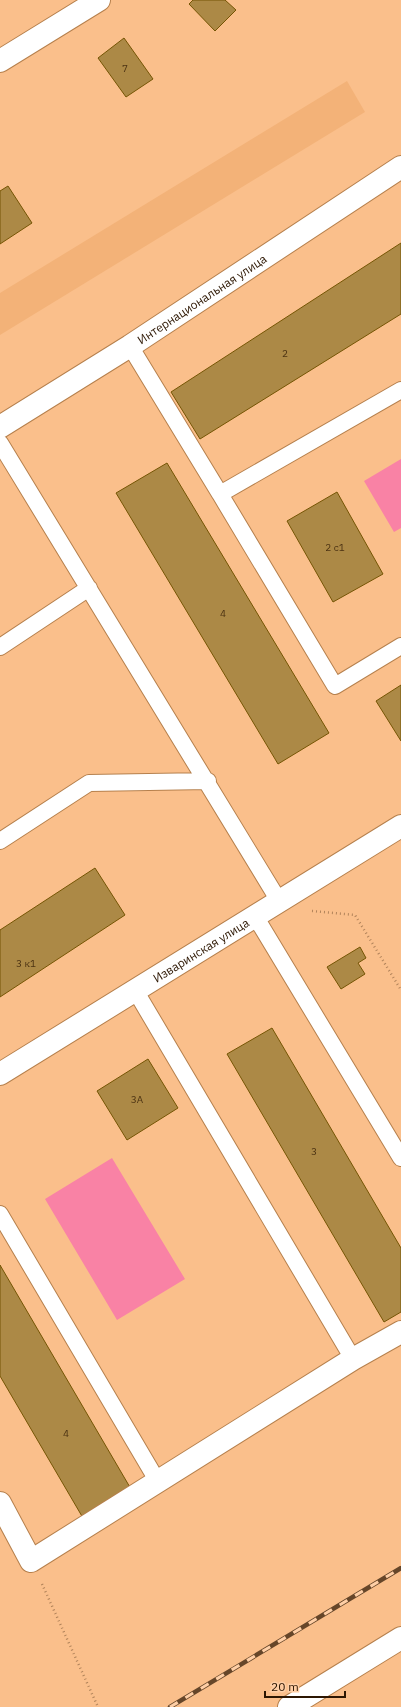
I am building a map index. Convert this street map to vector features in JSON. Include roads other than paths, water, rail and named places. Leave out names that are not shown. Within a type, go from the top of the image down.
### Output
[{"type":"street","points":[[0,61],[99,0]]},
{"type":"street","name":"Интернациональная улица","points":[[0,427],[130,346],[401,167]]},
{"type":"street","name":"Изваринская улица","points":[[0,1074],[401,826]]},
{"type":"street","points":[[0,1503],[31,1561],[353,1359],[401,1332]]},
{"type":"street","points":[[289,1707],[401,1638]]},
{"type":"lane","points":[[130,346],[335,686],[401,646]]},
{"type":"lane","points":[[220,494],[401,390]]},
{"type":"lane","points":[[0,443],[208,781],[279,901]]},
{"type":"lane","points":[[0,647],[89,588]]},
{"type":"lane","points":[[0,841],[90,783],[208,781]]},
{"type":"lane","points":[[255,916],[401,1158]]},
{"type":"lane","points":[[136,990],[353,1359]]},
{"type":"lane","points":[[0,1214],[158,1482]]},
{"type":"railway","points":[[170,1707],[401,1568]]}]
